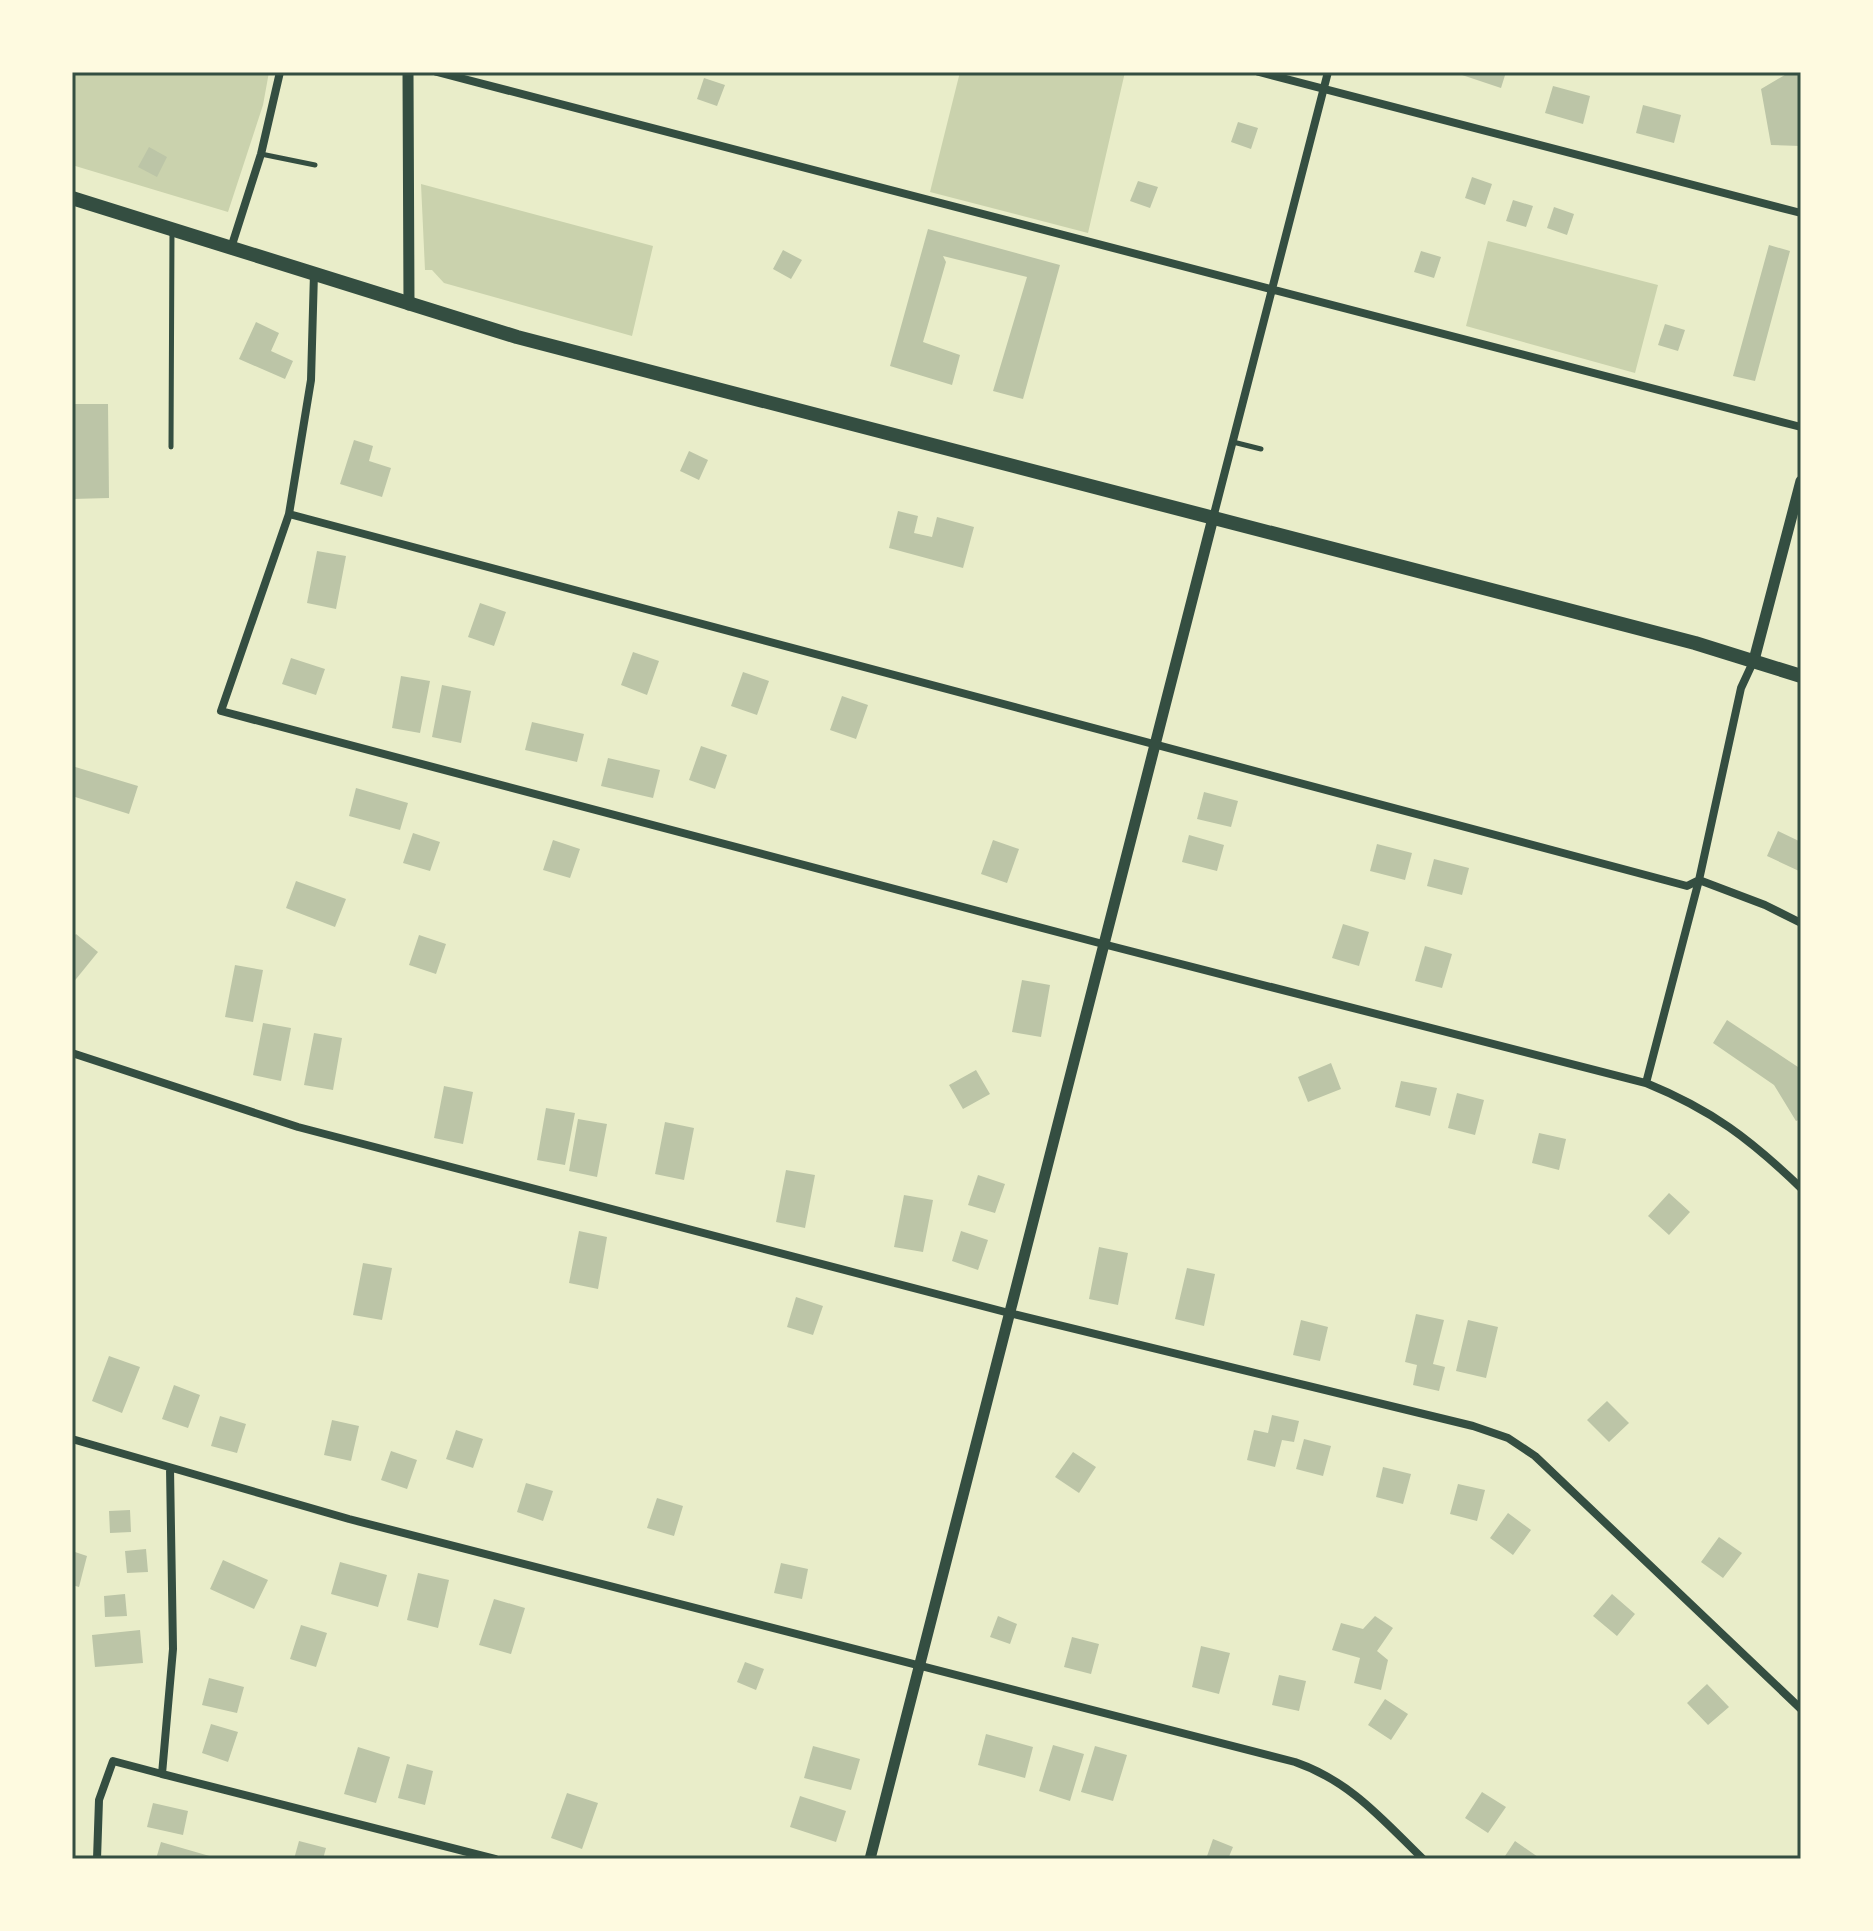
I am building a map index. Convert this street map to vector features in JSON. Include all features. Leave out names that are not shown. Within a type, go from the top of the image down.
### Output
[{"type":"main road","points":[[72,198],[517,337],[1754,660],[1801,676]]},
{"type":"street","points":[[231,248],[261,154],[280,72]]},
{"type":"street","points":[[408,72],[409,305]]},
{"type":"street","points":[[437,72],[1801,427]]},
{"type":"street","points":[[1259,72],[1801,213]]},
{"type":"street","points":[[870,1859],[1328,72]]},
{"type":"street","points":[[314,273],[311,380],[289,514],[221,711],[1103,944],[1646,1083],[1696,1103],[1738,1131],[1801,1188]]},
{"type":"street","points":[[1646,1083],[1699,880],[1741,688],[1754,660],[1801,481]]},
{"type":"street","points":[[289,514],[1687,886],[1699,880],[1765,905],[1801,923]]},
{"type":"street","points":[[72,1053],[298,1127],[1009,1313],[1508,1438],[1535,1456],[1801,1709]]},
{"type":"street","points":[[72,1439],[349,1519],[1325,1772],[1355,1793],[1423,1859]]},
{"type":"street","points":[[162,1774],[173,1649],[170,1468]]},
{"type":"street","points":[[97,1859],[99,1800],[113,1761],[495,1859]]},
{"type":"lane","points":[[261,154],[315,165]]},
{"type":"lane","points":[[171,447],[172,229]]},
{"type":"lane","points":[[1233,442],[1261,449]]},
{"type":"green space","points":[[72,72],[269,72],[263,105],[228,212],[72,165]]},
{"type":"green space","points":[[960,72],[1125,72],[1088,233],[930,192]]},
{"type":"green space","points":[[421,184],[653,246],[632,336],[444,283],[432,270],[425,270]]},
{"type":"green space","points":[[1488,241],[1658,285],[1635,373],[1466,326]]},
{"type":"building","points":[[1453,72],[1506,72],[1501,88]]},
{"type":"building","points":[[1790,72],[1801,74],[1801,146],[1771,145],[1761,89]]},
{"type":"building","points":[[704,78],[725,85],[717,106],[697,99]]},
{"type":"building","points":[[1553,86],[1590,96],[1583,124],[1545,113]]},
{"type":"building","points":[[1643,105],[1681,115],[1674,143],[1636,133]]},
{"type":"building","points":[[1238,122],[1258,128],[1251,149],[1231,142]]},
{"type":"building","points":[[149,147],[167,157],[157,177],[138,167]]},
{"type":"building","points":[[1472,177],[1492,184],[1485,205],[1465,198]]},
{"type":"building","points":[[1138,181],[1158,187],[1150,208],[1130,201]]},
{"type":"building","points":[[1513,200],[1533,206],[1526,227],[1506,221]]},
{"type":"building","points":[[1554,207],[1574,214],[1567,235],[1547,228]]},
{"type":"building","points":[[928,229],[1060,265],[1023,399],[993,391],[1027,277],[943,256],[946,262],[923,342],[960,355],[952,385],[890,366]]},
{"type":"building","points":[[1769,245],[1790,251],[1755,381],[1733,376]]},
{"type":"building","points":[[783,250],[802,260],[791,279],[773,269]]},
{"type":"building","points":[[1421,251],[1441,257],[1434,278],[1414,272]]},
{"type":"building","points":[[256,322],[279,333],[271,351],[293,361],[285,379],[239,359]]},
{"type":"building","points":[[1665,324],[1685,330],[1678,351],[1658,345]]},
{"type":"building","points":[[72,404],[108,404],[109,498],[72,499]]},
{"type":"building","points":[[354,440],[373,446],[369,461],[391,468],[382,497],[340,484]]},
{"type":"building","points":[[689,451],[708,460],[699,480],[680,471]]},
{"type":"building","points":[[898,511],[918,516],[914,533],[932,537],[937,517],[974,527],[963,568],[889,548]]},
{"type":"building","points":[[317,551],[346,556],[336,609],[307,603]]},
{"type":"building","points":[[480,603],[506,612],[494,646],[468,637]]},
{"type":"building","points":[[633,652],[659,661],[647,695],[621,685]]},
{"type":"building","points":[[291,658],[325,669],[316,695],[282,684]]},
{"type":"building","points":[[743,672],[769,681],[757,715],[731,706]]},
{"type":"building","points":[[401,676],[430,681],[420,733],[392,728]]},
{"type":"building","points":[[442,685],[471,691],[461,743],[432,737]]},
{"type":"building","points":[[842,696],[868,705],[856,739],[830,730]]},
{"type":"building","points":[[532,722],[584,734],[577,762],[525,750]]},
{"type":"building","points":[[701,746],[727,755],[715,789],[689,780]]},
{"type":"building","points":[[608,758],[660,770],[653,798],[601,786]]},
{"type":"building","points":[[72,766],[138,786],[129,814],[72,796]]},
{"type":"building","points":[[356,788],[408,803],[400,830],[349,816]]},
{"type":"building","points":[[1204,792],[1238,801],[1231,827],[1197,819]]},
{"type":"building","points":[[1778,831],[1801,842],[1799,871],[1767,856]]},
{"type":"building","points":[[413,833],[440,842],[430,871],[403,863]]},
{"type":"building","points":[[1189,835],[1224,845],[1217,871],[1182,862]]},
{"type":"building","points":[[553,840],[580,849],[570,878],[543,870]]},
{"type":"building","points":[[993,840],[1019,849],[1007,883],[981,874]]},
{"type":"building","points":[[1377,844],[1412,853],[1405,880],[1370,871]]},
{"type":"building","points":[[1434,859],[1469,868],[1462,895],[1427,886]]},
{"type":"building","points":[[296,881],[346,899],[335,927],[286,908]]},
{"type":"building","points":[[1343,924],[1369,932],[1359,966],[1332,958]]},
{"type":"building","points":[[76,934],[98,952],[72,984],[72,938]]},
{"type":"building","points":[[419,935],[446,944],[436,974],[409,965]]},
{"type":"building","points":[[1425,946],[1452,954],[1442,988],[1415,981]]},
{"type":"building","points":[[235,965],[263,970],[253,1022],[225,1017]]},
{"type":"building","points":[[1022,980],[1050,985],[1041,1037],[1012,1032]]},
{"type":"building","points":[[1727,1020],[1801,1069],[1801,1119],[1796,1121],[1774,1085],[1713,1043]]},
{"type":"building","points":[[263,1023],[291,1028],[281,1081],[253,1075]]},
{"type":"building","points":[[314,1033],[342,1038],[333,1090],[304,1085]]},
{"type":"building","points":[[1331,1063],[1341,1089],[1308,1102],[1298,1077]]},
{"type":"building","points":[[976,1070],[990,1094],[963,1109],[949,1085]]},
{"type":"building","points":[[1401,1081],[1437,1088],[1430,1116],[1395,1107]]},
{"type":"building","points":[[444,1086],[473,1092],[463,1144],[434,1138]]},
{"type":"building","points":[[1457,1093],[1484,1100],[1475,1135],[1448,1128]]},
{"type":"building","points":[[546,1108],[575,1113],[565,1165],[537,1160]]},
{"type":"building","points":[[578,1119],[607,1124],[597,1177],[569,1171]]},
{"type":"building","points":[[665,1122],[694,1128],[684,1180],[655,1174]]},
{"type":"building","points":[[1539,1133],[1566,1139],[1559,1170],[1532,1163]]},
{"type":"building","points":[[786,1170],[815,1175],[805,1228],[776,1222]]},
{"type":"building","points":[[978,1175],[1005,1184],[995,1213],[968,1205]]},
{"type":"building","points":[[1669,1193],[1690,1212],[1669,1235],[1648,1216]]},
{"type":"building","points":[[904,1195],[933,1200],[923,1252],[894,1247]]},
{"type":"building","points":[[579,1231],[607,1237],[598,1289],[569,1283]]},
{"type":"building","points":[[961,1231],[988,1240],[978,1270],[952,1261]]},
{"type":"building","points":[[1099,1247],[1128,1253],[1118,1305],[1089,1299]]},
{"type":"building","points":[[363,1263],[392,1268],[382,1320],[353,1315]]},
{"type":"building","points":[[1187,1268],[1215,1274],[1204,1326],[1175,1319]]},
{"type":"building","points":[[796,1297],[823,1306],[813,1335],[787,1327]]},
{"type":"building","points":[[1416,1314],[1444,1320],[1433,1364],[1445,1367],[1439,1391],[1413,1385],[1417,1365],[1405,1362]]},
{"type":"building","points":[[1301,1320],[1328,1327],[1320,1361],[1293,1355]]},
{"type":"building","points":[[1468,1320],[1498,1327],[1486,1378],[1456,1371]]},
{"type":"building","points":[[109,1356],[140,1367],[122,1413],[92,1401]]},
{"type":"building","points":[[174,1385],[200,1395],[188,1428],[162,1419]]},
{"type":"building","points":[[1607,1401],[1629,1423],[1609,1442],[1587,1420]]},
{"type":"building","points":[[1272,1415],[1299,1421],[1294,1442],[1282,1440],[1275,1467],[1247,1460],[1254,1430],[1268,1433]]},
{"type":"building","points":[[220,1416],[246,1424],[237,1453],[211,1446]]},
{"type":"building","points":[[332,1420],[359,1426],[351,1461],[324,1455]]},
{"type":"building","points":[[456,1430],[483,1439],[473,1468],[446,1459]]},
{"type":"building","points":[[1304,1439],[1331,1446],[1323,1476],[1296,1469]]},
{"type":"building","points":[[391,1451],[417,1460],[407,1489],[381,1480]]},
{"type":"building","points":[[1073,1452],[1096,1467],[1079,1493],[1055,1477]]},
{"type":"building","points":[[1383,1467],[1411,1474],[1403,1504],[1376,1497]]},
{"type":"building","points":[[526,1483],[553,1491],[543,1521],[517,1512]]},
{"type":"building","points":[[1458,1484],[1485,1490],[1477,1521],[1450,1514]]},
{"type":"building","points":[[657,1498],[683,1506],[674,1536],[647,1528]]},
{"type":"building","points":[[130,1510],[131,1532],[110,1533],[109,1511]]},
{"type":"building","points":[[1508,1513],[1531,1530],[1513,1555],[1490,1538]]},
{"type":"building","points":[[1719,1537],[1742,1553],[1723,1578],[1701,1562]]},
{"type":"building","points":[[146,1549],[148,1572],[127,1573],[125,1551]]},
{"type":"building","points":[[72,1551],[87,1556],[79,1587],[72,1585]]},
{"type":"building","points":[[223,1560],[268,1580],[254,1609],[210,1589]]},
{"type":"building","points":[[340,1562],[387,1575],[378,1607],[331,1594]]},
{"type":"building","points":[[781,1563],[808,1569],[802,1599],[774,1593]]},
{"type":"building","points":[[418,1573],[449,1580],[438,1628],[407,1620]]},
{"type":"building","points":[[125,1594],[127,1616],[105,1617],[104,1596]]},
{"type":"building","points":[[1612,1594],[1635,1614],[1617,1636],[1593,1616]]},
{"type":"building","points":[[494,1599],[525,1608],[511,1654],[479,1645]]},
{"type":"building","points":[[998,1616],[1017,1624],[1010,1644],[990,1637]]},
{"type":"building","points":[[1375,1616],[1393,1628],[1377,1651],[1388,1660],[1381,1690],[1354,1683],[1360,1658],[1332,1650],[1341,1623],[1363,1629]]},
{"type":"building","points":[[301,1625],[327,1633],[316,1667],[290,1659]]},
{"type":"building","points":[[140,1630],[143,1663],[95,1667],[92,1635]]},
{"type":"building","points":[[1072,1637],[1099,1644],[1091,1674],[1064,1667]]},
{"type":"building","points":[[1201,1646],[1230,1653],[1219,1694],[1192,1687]]},
{"type":"building","points":[[745,1662],[764,1669],[756,1690],[737,1682]]},
{"type":"building","points":[[1279,1675],[1306,1681],[1299,1711],[1272,1705]]},
{"type":"building","points":[[209,1678],[244,1687],[237,1713],[202,1705]]},
{"type":"building","points":[[1707,1684],[1729,1707],[1708,1725],[1687,1703]]},
{"type":"building","points":[[1385,1699],[1408,1714],[1391,1740],[1368,1725]]},
{"type":"building","points":[[211,1724],[238,1732],[228,1762],[202,1753]]},
{"type":"building","points":[[986,1734],[1033,1747],[1025,1778],[978,1765]]},
{"type":"building","points":[[1053,1745],[1084,1754],[1070,1801],[1039,1791]]},
{"type":"building","points":[[813,1746],[860,1759],[851,1790],[804,1778]]},
{"type":"building","points":[[1095,1746],[1127,1755],[1113,1801],[1081,1792]]},
{"type":"building","points":[[358,1747],[390,1757],[376,1803],[344,1794]]},
{"type":"building","points":[[407,1764],[433,1771],[425,1805],[398,1798]]},
{"type":"building","points":[[1482,1792],[1506,1807],[1488,1833],[1465,1818]]},
{"type":"building","points":[[567,1793],[598,1803],[582,1849],[551,1838]]},
{"type":"building","points":[[800,1796],[846,1811],[836,1842],[790,1827]]},
{"type":"building","points":[[153,1803],[188,1811],[183,1835],[147,1827]]},
{"type":"building","points":[[1213,1839],[1233,1847],[1228,1859],[1206,1859]]},
{"type":"building","points":[[299,1841],[326,1848],[323,1859],[294,1859]]},
{"type":"building","points":[[1515,1841],[1538,1857],[1537,1859],[1503,1859]]},
{"type":"building","points":[[161,1842],[213,1857],[156,1859]]}]
